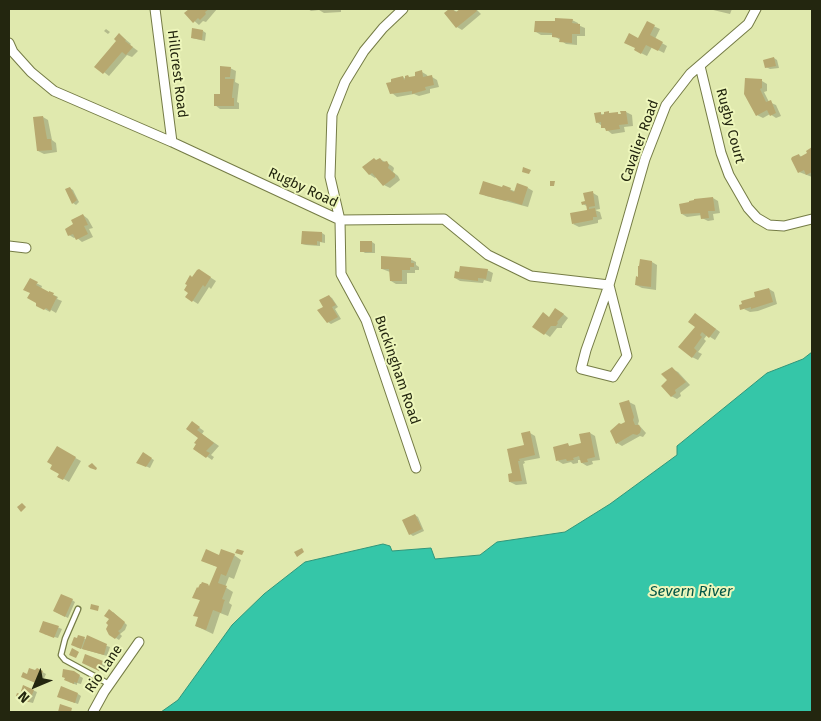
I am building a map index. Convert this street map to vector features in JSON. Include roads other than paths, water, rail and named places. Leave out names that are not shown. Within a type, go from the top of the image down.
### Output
[{"type":"street","name":"Hillcrest Road","points":[[155,9],[172,142]]},
{"type":"street","name":"Buckingham Road","points":[[403,9],[383,28],[357,61],[345,82],[332,115],[330,177],[340,220],[341,274],[366,320],[416,468]]},
{"type":"street","name":"Cavalier Road","points":[[609,297],[581,369],[613,377],[627,356],[609,297],[609,285],[645,159],[666,105],[690,74],[748,24],[756,9]]},
{"type":"street","name":"Rugby Road","points":[[9,43],[13,52],[31,72],[54,91],[172,142],[340,220],[444,219],[488,255],[531,276],[609,285]]},
{"type":"street","name":"Rugby Court","points":[[700,66],[721,153],[730,175],[748,208],[757,218],[769,225],[784,226],[812,219]]},
{"type":"street","points":[[9,246],[26,248]]},
{"type":"street","name":"Rio Lane","points":[[93,712],[109,684],[139,642]]},
{"type":"lane","points":[[78,609],[65,639],[61,655],[66,660],[109,684]]},
{"type":"water","name":"Severn River","points":[[812,352],[812,712],[161,712],[178,700],[232,625],[264,594],[305,562],[383,544],[390,546],[392,551],[431,548],[435,559],[480,555],[497,542],[565,532],[610,504],[677,455],[677,446],[767,373],[803,359]]}]
